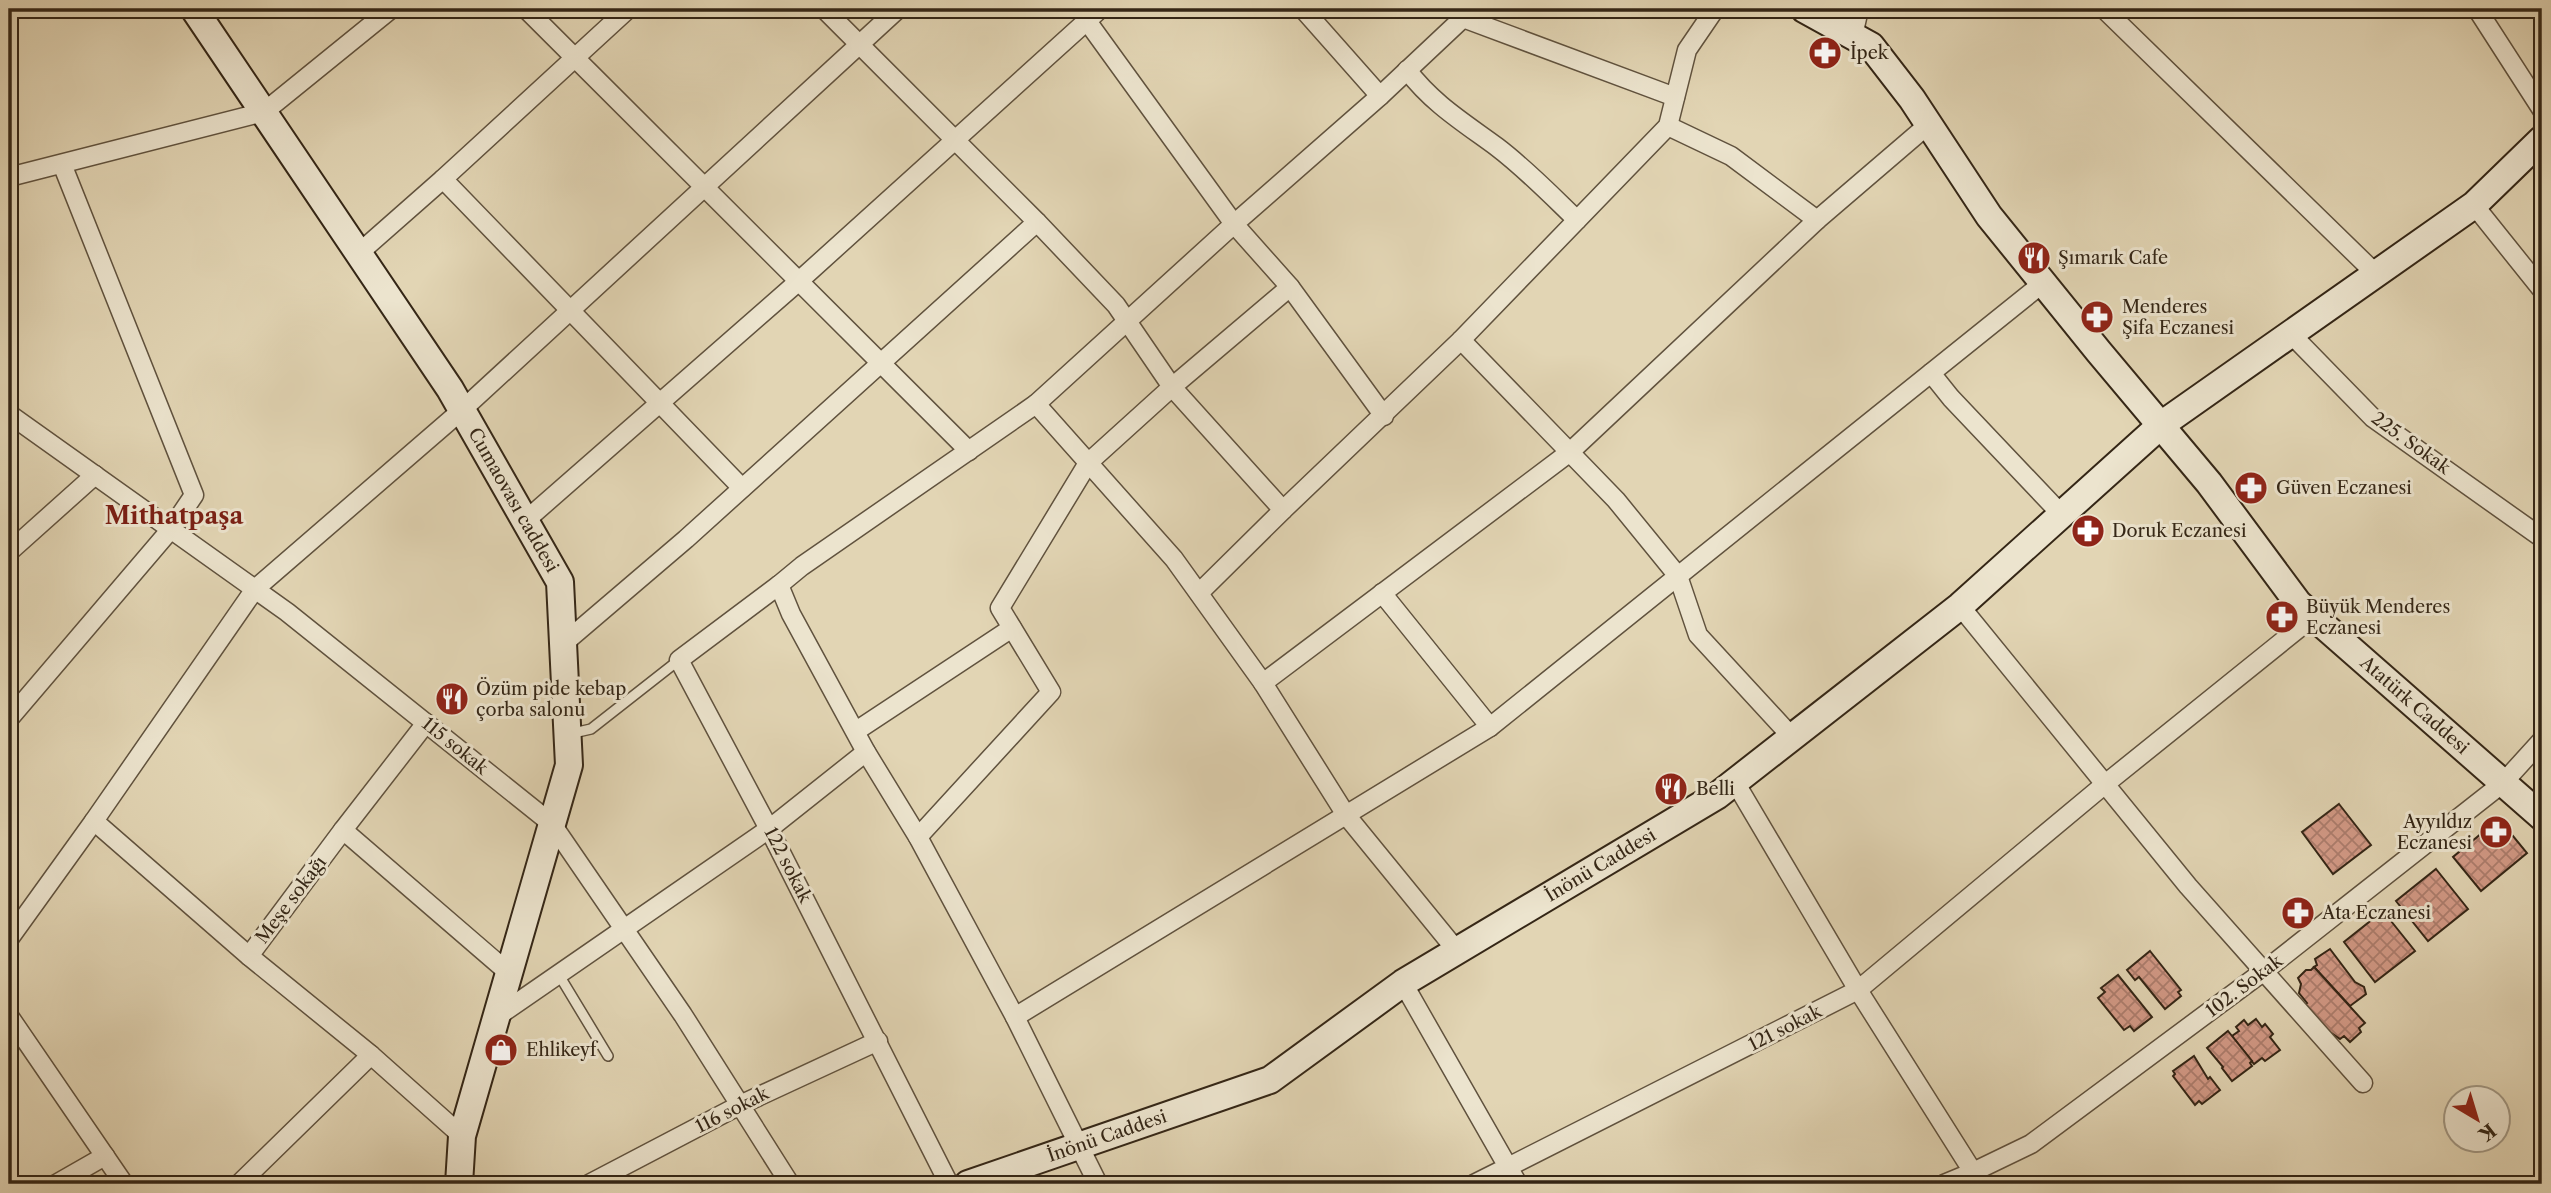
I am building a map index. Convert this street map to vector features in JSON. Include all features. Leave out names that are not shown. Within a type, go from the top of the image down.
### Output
[{"type":"main road","name":"Cumaovası caddesi","points":[[194,9],[462,410],[560,582],[569,765],[462,1136],[459,1184]]},
{"type":"main road","name":"Atatürk Caddesi","points":[[1804,9],[1871,46],[1928,124],[1989,216],[2210,483],[2298,603],[2542,817]]},
{"type":"main road","name":"İnönü Caddesi","points":[[968,1184],[1270,1080],[1403,983],[1718,795],[1960,606],[2161,425],[2474,205],[2542,139]]},
{"type":"street","points":[[9,177],[264,112],[391,9]]},
{"type":"street","points":[[526,9],[970,451]]},
{"type":"street","points":[[359,253],[628,9]]},
{"type":"street","points":[[824,9],[1116,305],[1172,387],[1283,510]]},
{"type":"street","points":[[9,939],[255,589],[462,410],[898,9]]},
{"type":"street","points":[[1303,9],[1380,96]]},
{"type":"street","points":[[1199,593],[1461,340],[1668,126],[1688,50],[1715,9]]},
{"type":"street","points":[[1853,36],[1859,9]]},
{"type":"street","points":[[2104,9],[2376,274]]},
{"type":"street","points":[[2477,9],[2542,110]]},
{"type":"street","points":[[679,660],[802,566],[1036,404],[1380,96],[1467,13],[1675,97]]},
{"type":"street","points":[[525,521],[799,281],[1093,15],[1234,225],[1290,287],[1384,416]]},
{"type":"street","points":[[1407,70],[1430,97],[1496,146],[1577,220]]},
{"type":"street","points":[[1263,683],[1570,453],[1817,220],[1928,124]]},
{"type":"street","points":[[1668,126],[1731,156],[1817,220]]},
{"type":"street","points":[[9,719],[170,529],[194,495],[62,164]]},
{"type":"street","points":[[443,179],[742,488]]},
{"type":"street","points":[[2474,205],[2542,290]]},
{"type":"street","points":[[563,644],[742,488],[1037,222]]},
{"type":"street","points":[[1015,1017],[1490,727],[2043,283]]},
{"type":"street","points":[[918,837],[1051,692],[1000,608],[1088,463],[1172,387],[1290,287]]},
{"type":"street","name":"225. Sokak","points":[[2291,334],[2373,418],[2542,538]]},
{"type":"street","points":[[1461,340],[1616,500],[1678,576],[1698,635],[1793,737]]},
{"type":"street","points":[[1931,373],[1951,398],[2062,515]]},
{"type":"street","points":[[1036,404],[1174,559],[1263,683],[1346,815],[1457,951]]},
{"type":"street","name":"115 sokak","points":[[9,414],[287,612],[552,824],[683,1015],[790,1184]]},
{"type":"street","points":[[9,552],[95,475]]},
{"type":"street","points":[[779,585],[791,614],[866,752],[918,837],[1015,1017],[1098,1184]]},
{"type":"street","points":[[1382,593],[1490,727]]},
{"type":"street","points":[[1960,606],[2188,886],[2363,1083]]},
{"type":"street","name":"121 sokak","points":[[1474,1184],[1858,990],[2104,785],[2314,616]]},
{"type":"street","points":[[856,731],[1012,628]]},
{"type":"street","name":"122 sokak","points":[[679,660],[769,829],[950,1184]]},
{"type":"street","name":"Meşe sokağı","points":[[426,723],[249,956],[371,1055],[462,1136]]},
{"type":"street","name":"102. Sokak","points":[[1973,1171],[2031,1144],[2264,971],[2503,783],[2542,740]]},
{"type":"street","points":[[498,1016],[769,829],[866,752]]},
{"type":"street","points":[[1735,782],[1858,990],[1973,1171],[1944,1184]]},
{"type":"street","points":[[94,821],[249,956]]},
{"type":"street","points":[[343,831],[510,974]]},
{"type":"street","points":[[1403,983],[1518,1184]]},
{"type":"street","points":[[9,1016],[124,1184]]},
{"type":"street","name":"116 sokak","points":[[589,1184],[740,1105],[877,1041]]},
{"type":"street","points":[[239,1184],[371,1055]]},
{"type":"street","points":[[56,1184],[105,1156]]},
{"type":"lane","points":[[568,735],[591,729],[679,660]]},
{"type":"lane","points":[[559,975],[608,1056]]},
{"type":"building","points":[[2339,804],[2371,845],[2333,874],[2302,832]]},
{"type":"building","points":[[2499,819],[2527,853],[2481,891],[2453,857]]},
{"type":"building","points":[[2436,869],[2468,909],[2428,941],[2396,901]]},
{"type":"building","points":[[2383,911],[2415,951],[2375,982],[2344,942]]},
{"type":"building","points":[[2330,949],[2355,982],[2364,987],[2366,994],[2350,1006],[2314,967],[2317,965],[2315,959]]},
{"type":"building","points":[[2150,951],[2181,990],[2178,992],[2181,996],[2165,1009],[2139,977],[2135,980],[2127,970]]},
{"type":"building","points":[[2314,967],[2365,1023],[2359,1028],[2361,1032],[2350,1042],[2344,1036],[2340,1039],[2327,1030],[2304,1005],[2307,1003],[2299,993],[2301,984],[2298,978]]},
{"type":"building","points":[[2118,975],[2152,1017],[2134,1031],[2130,1026],[2124,1030],[2098,998],[2105,992],[2101,988]]},
{"type":"building","points":[[2256,1019],[2262,1027],[2265,1024],[2273,1034],[2270,1037],[2280,1050],[2265,1061],[2262,1058],[2254,1064],[2232,1036],[2239,1031],[2236,1027],[2244,1020],[2248,1025]]},
{"type":"building","points":[[2228,1031],[2252,1061],[2252,1066],[2232,1081],[2207,1048]]},
{"type":"building","points":[[2194,1056],[2208,1079],[2210,1077],[2220,1090],[2202,1104],[2199,1101],[2195,1105],[2173,1076],[2173,1071]]},
{"type":"place","name":"İpek","points":[[1825,53]]},
{"type":"place","name":"Şımarık Cafe","points":[[2034,258]]},
{"type":"place","name":"Menderes Şifa Eczanesi","points":[[2097,317]]},
{"type":"place","name":"Güven Eczanesi","points":[[2251,488]]},
{"type":"place","name":"Doruk Eczanesi","points":[[2088,531]]},
{"type":"place","name":"Büyük Menderes Eczanesi","points":[[2282,617]]},
{"type":"place","name":"Özüm pide kebap çorba salonu","points":[[452,699]]},
{"type":"place","name":"Belli","points":[[1671,789]]},
{"type":"place","name":"Ayyıldız Eczanesi","points":[[2496,832]]},
{"type":"place","name":"Ata Eczanesi","points":[[2298,913]]},
{"type":"place","name":"Ehlikeyf","points":[[501,1050]]},
{"type":"district","name":"Mithatpaşa","points":[[174,515]]}]
